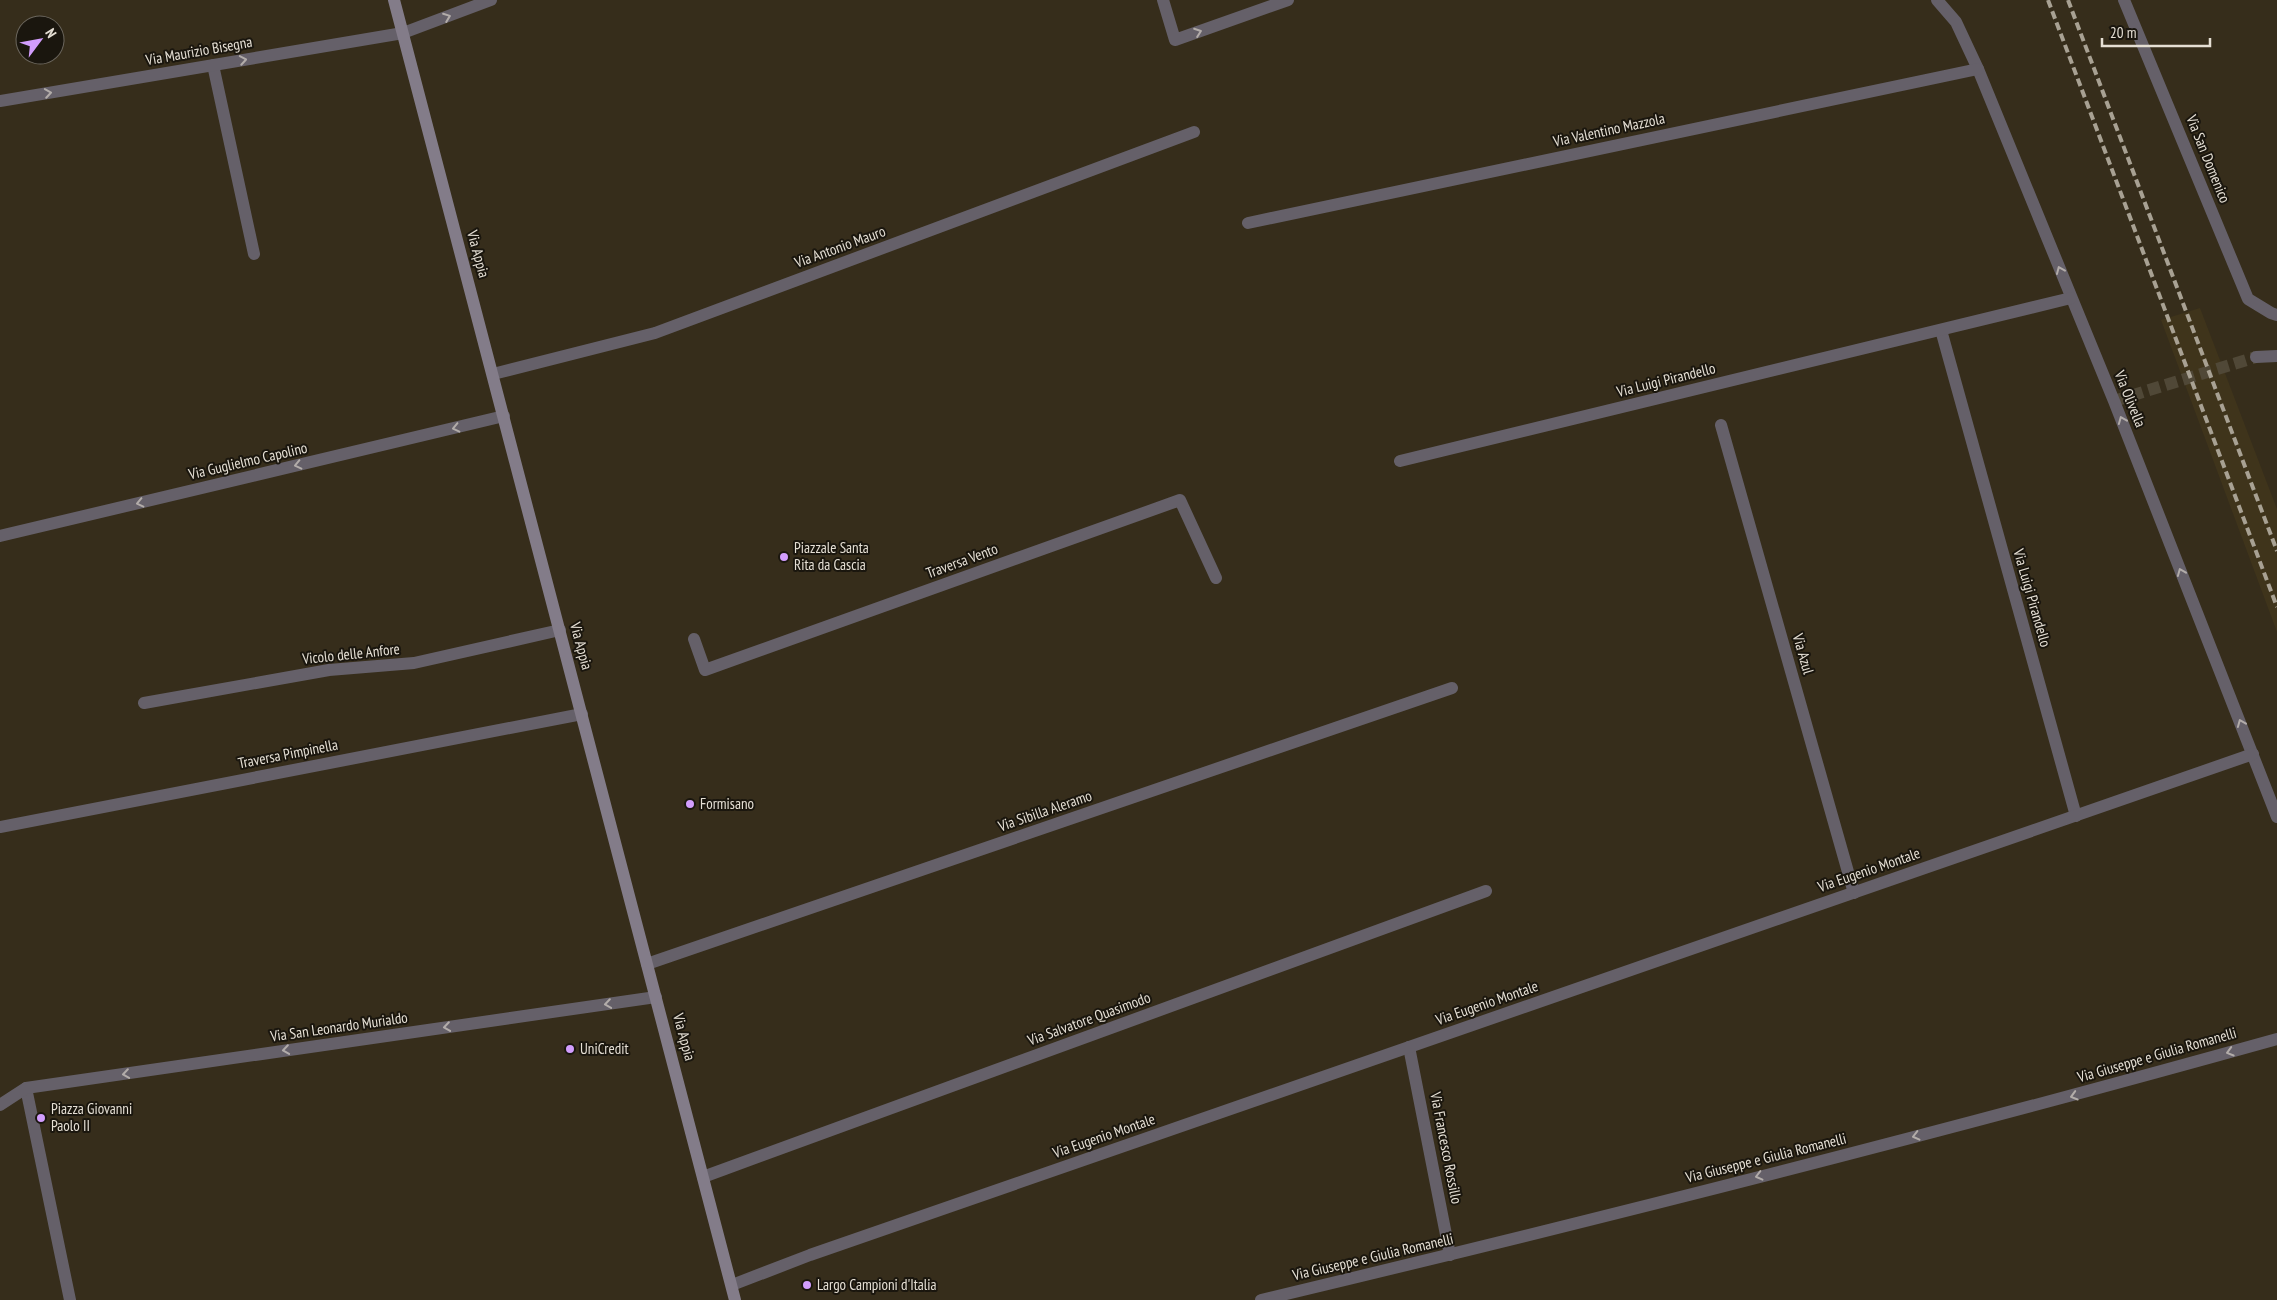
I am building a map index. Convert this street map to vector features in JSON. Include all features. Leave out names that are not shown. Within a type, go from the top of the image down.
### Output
[{"type":"main road","name":"Via Appia","points":[[394,0],[735,1300]]},
{"type":"street","name":"Via Maurizio Bisegna","points":[[0,101],[403,33],[491,0]]},
{"type":"street","points":[[1163,0],[1175,40],[1288,0]]},
{"type":"street","name":"Via Olivella","points":[[1937,0],[1956,22],[1978,69],[2277,817]]},
{"type":"street","name":"Via San Domenico","points":[[2124,0],[2248,299],[2277,315]]},
{"type":"street","points":[[213,66],[254,254]]},
{"type":"street","name":"Via Valentino Mazzola","points":[[1248,223],[1978,69]]},
{"type":"street","name":"Via Antonio Mauro","points":[[493,374],[655,333],[1194,132]]},
{"type":"street","name":"Via Luigi Pirandello","points":[[1400,461],[2071,298]]},
{"type":"street","name":"Via Luigi Pirandello","points":[[1940,330],[2076,816]]},
{"type":"street","points":[[2256,357],[2277,356]]},
{"type":"street","name":"Via Guglielmo Capolino","points":[[0,536],[504,416]]},
{"type":"street","name":"Via Azul","points":[[1721,425],[1854,893]]},
{"type":"street","name":"Traversa Vento","points":[[694,639],[705,670],[1180,500],[1216,578]]},
{"type":"street","name":"Vicolo delle Anfore","points":[[144,703],[328,670],[414,663],[560,630]]},
{"type":"street","name":"Via Sibilla Aleramo","points":[[647,964],[1452,688]]},
{"type":"street","name":"Traversa Pimpinella","points":[[0,826],[582,714]]},
{"type":"street","name":"Via Eugenio Montale","points":[[732,1285],[810,1255],[2253,754]]},
{"type":"street","name":"Via Salvatore Quasimodo","points":[[703,1177],[1486,891]]},
{"type":"street","name":"Via San Leonardo Murialdo","points":[[26,1088],[656,998]]},
{"type":"street","name":"Via Giuseppe e Giulia Romanelli","points":[[1261,1300],[1450,1255],[2060,1099],[2277,1039]]},
{"type":"street","name":"Via Francesco Rossillo","points":[[1409,1047],[1450,1255]]},
{"type":"street","points":[[0,1105],[26,1088],[70,1300]]},
{"type":"shaded area","points":[[2200,308],[2277,509],[2277,632],[2161,320]]},
{"type":"tunnel","points":[[2114,401],[2256,357]]},
{"type":"railway","points":[[2048,0],[2277,607]]},
{"type":"railway","points":[[2068,0],[2277,551]]},
{"type":"place","name":"Piazzale Santa Rita da Cascia","points":[[784,557]]},
{"type":"place","name":"Formisano","points":[[690,804]]},
{"type":"place","name":"UniCredit","points":[[570,1049]]},
{"type":"place","name":"Piazza Giovanni Paolo II","points":[[41,1118]]},
{"type":"place","name":"Largo Campioni d'Italia","points":[[807,1285]]}]
